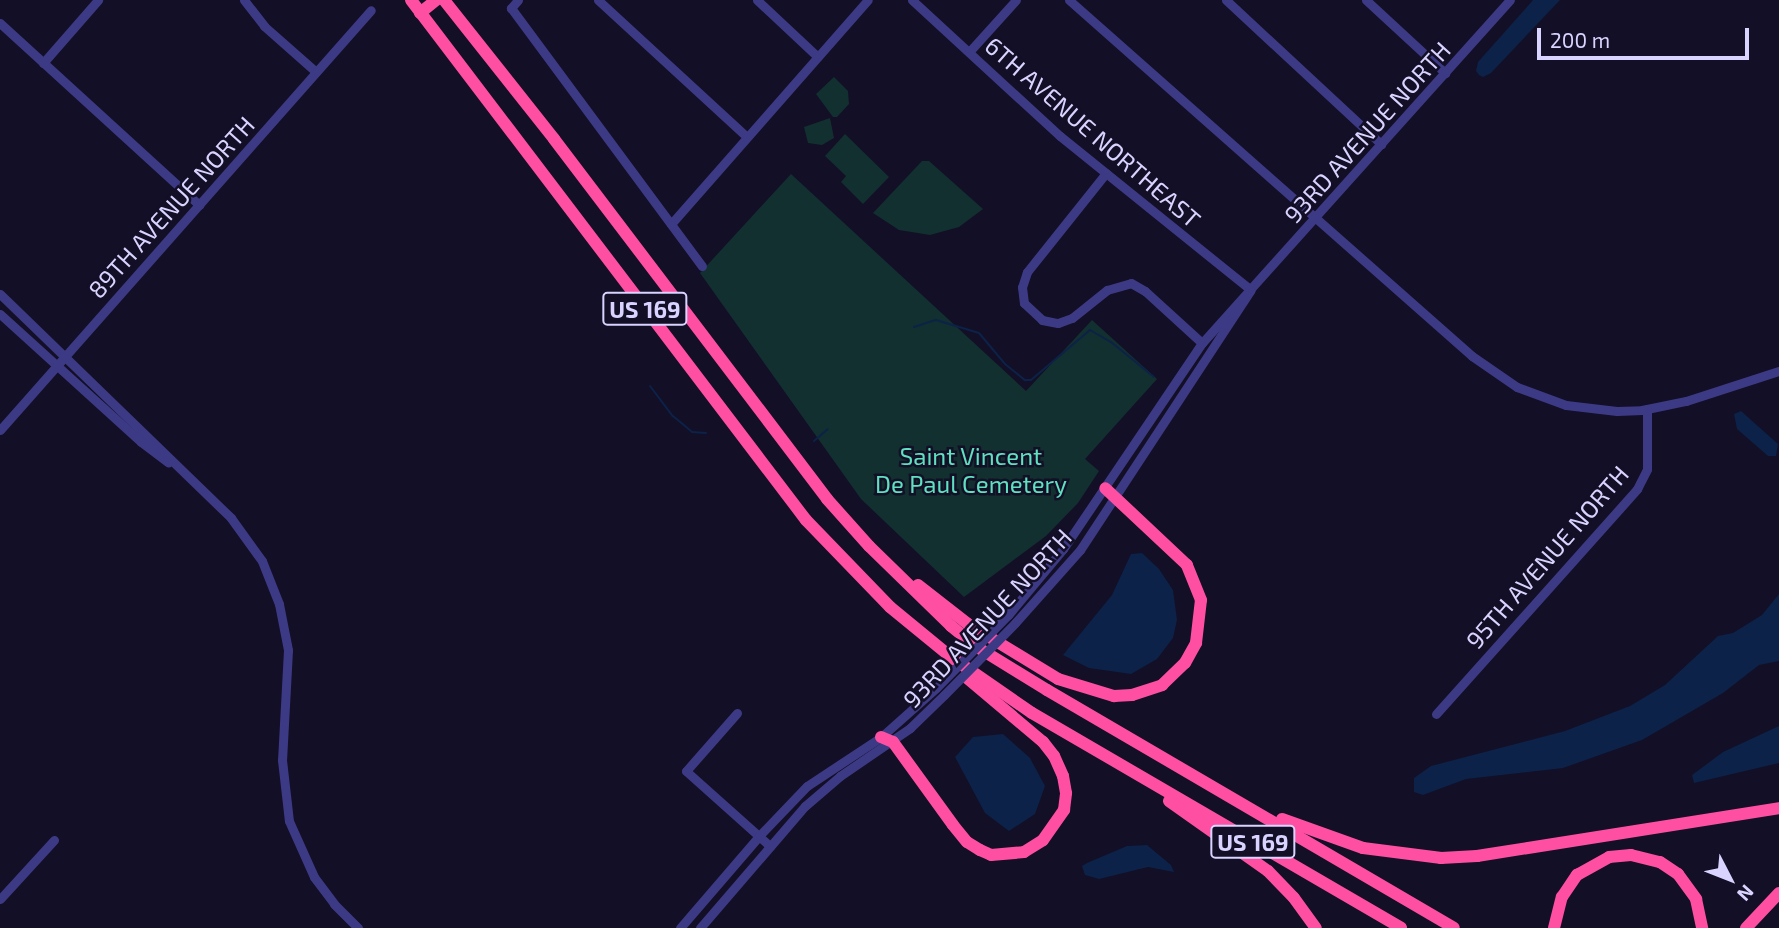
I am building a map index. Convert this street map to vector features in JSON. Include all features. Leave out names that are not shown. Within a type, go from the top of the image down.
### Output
[{"type":"highway","name":"US 169","points":[[411,0],[806,520],[849,568],[935,645],[1011,699],[1401,928]]},
{"type":"highway","points":[[420,13],[436,0]]},
{"type":"highway","name":"US 169","points":[[446,0],[827,499],[869,546],[951,626],[977,647],[1454,928]]},
{"type":"highway","points":[[869,546],[968,624],[1058,679],[1114,696],[1132,695],[1162,685],[1185,663],[1196,643],[1201,600],[1187,565],[1105,488]]},
{"type":"highway","points":[[887,739],[967,842],[991,855],[1024,852],[1043,840],[1064,810],[1063,776],[1054,756],[1043,742],[965,677],[935,645]]},
{"type":"highway","points":[[1106,756],[1268,871],[1317,928]]},
{"type":"highway","points":[[1167,760],[1313,832],[1363,848],[1422,858],[1476,856],[1779,808]]},
{"type":"highway","points":[[1554,928],[1562,897],[1577,875],[1601,860],[1631,855],[1660,862],[1685,882],[1699,909],[1702,928]]},
{"type":"highway","points":[[1746,928],[1779,893]]},
{"type":"street","points":[[43,63],[98,0]]},
{"type":"street","points":[[244,0],[264,26],[316,72]]},
{"type":"street","points":[[518,0],[511,8],[702,266]]},
{"type":"street","points":[[598,0],[747,137]]},
{"type":"street","points":[[757,0],[818,57]]},
{"type":"street","points":[[671,224],[869,0]]},
{"type":"street","name":"6TH AVENUE NORTHEAST","points":[[912,0],[1060,136],[1251,290]]},
{"type":"street","points":[[969,52],[1016,0]]},
{"type":"street","points":[[1069,0],[1472,356],[1517,387],[1566,405],[1617,411],[1647,409],[1686,401],[1779,371]]},
{"type":"street","points":[[1226,0],[1381,144]]},
{"type":"street","points":[[1366,0],[1445,73]]},
{"type":"street","name":"93RD AVENUE NORTH","points":[[699,928],[805,806],[887,739],[1015,623],[1080,550],[1251,290],[1505,2]]},
{"type":"street","name":"89TH AVENUE NORTH","points":[[0,430],[371,9]]},
{"type":"street","points":[[0,23],[199,205]]},
{"type":"street","points":[[1107,173],[1027,272],[1021,287],[1024,303],[1042,320],[1058,324],[1072,318],[1107,290],[1131,283],[1145,290],[1202,343]]},
{"type":"street","name":"93RD AVENUE NORTH","points":[[940,691],[1044,575],[1202,343],[1240,298],[1251,290]]},
{"type":"street","points":[[0,294],[66,355],[242,531],[272,583],[288,650],[282,760],[289,821],[314,877],[334,904],[358,928]]},
{"type":"street","points":[[0,314],[141,442],[186,475]]},
{"type":"street","name":"95TH AVENUE NORTH","points":[[1436,714],[1637,489],[1647,469],[1647,409]]},
{"type":"street","points":[[737,713],[686,771],[770,846]]},
{"type":"street","name":"93RD AVENUE NORTH","points":[[680,928],[759,836],[807,786],[887,739]]},
{"type":"street","points":[[0,899],[54,840]]},
{"type":"green space","points":[[834,77],[848,91],[849,104],[837,117],[833,117],[816,94]]},
{"type":"green space","points":[[830,118],[834,138],[822,145],[808,143],[804,127]]},
{"type":"green space","points":[[845,134],[889,177],[863,204],[841,182],[846,176],[825,156]]},
{"type":"green space","points":[[922,161],[929,161],[983,209],[959,227],[930,235],[899,230],[873,213]]},
{"type":"green space","name":"Saint Vincent De Paul Cemetery","points":[[791,174],[1026,391],[1092,320],[1157,379],[1085,459],[1099,471],[1078,503],[1046,536],[964,597],[861,499],[700,273]]},
{"type":"water","points":[[1533,0],[1560,0],[1491,73],[1483,77],[1479,75],[1476,71],[1478,62]]},
{"type":"water","points":[[1741,411],[1778,444],[1776,456],[1768,456],[1737,429],[1734,414]]},
{"type":"water","points":[[1142,553],[1159,569],[1173,590],[1177,620],[1173,638],[1157,659],[1131,674],[1089,668],[1063,655],[1112,595],[1131,554]]},
{"type":"water","points":[[1779,594],[1779,661],[1759,665],[1723,693],[1642,740],[1563,768],[1466,779],[1423,795],[1414,792],[1414,778],[1431,766],[1565,731],[1630,706],[1665,685],[1718,636],[1733,633],[1762,615]]},
{"type":"water","points":[[1779,726],[1779,763],[1694,783],[1692,775],[1723,752]]},
{"type":"water","points":[[1003,734],[1030,758],[1045,786],[1035,814],[1009,831],[985,813],[955,757],[973,737]]},
{"type":"water","points":[[1147,845],[1171,865],[1174,872],[1148,867],[1099,879],[1085,875],[1082,866],[1087,863],[1127,846]]},
{"type":"waterway","points":[[914,327],[936,320],[979,333],[1005,364],[1025,380],[1031,380],[1090,330],[1111,342],[1154,377]]},
{"type":"waterway","points":[[650,386],[673,416],[692,432],[706,433]]},
{"type":"waterway","points":[[814,441],[828,429]]}]
